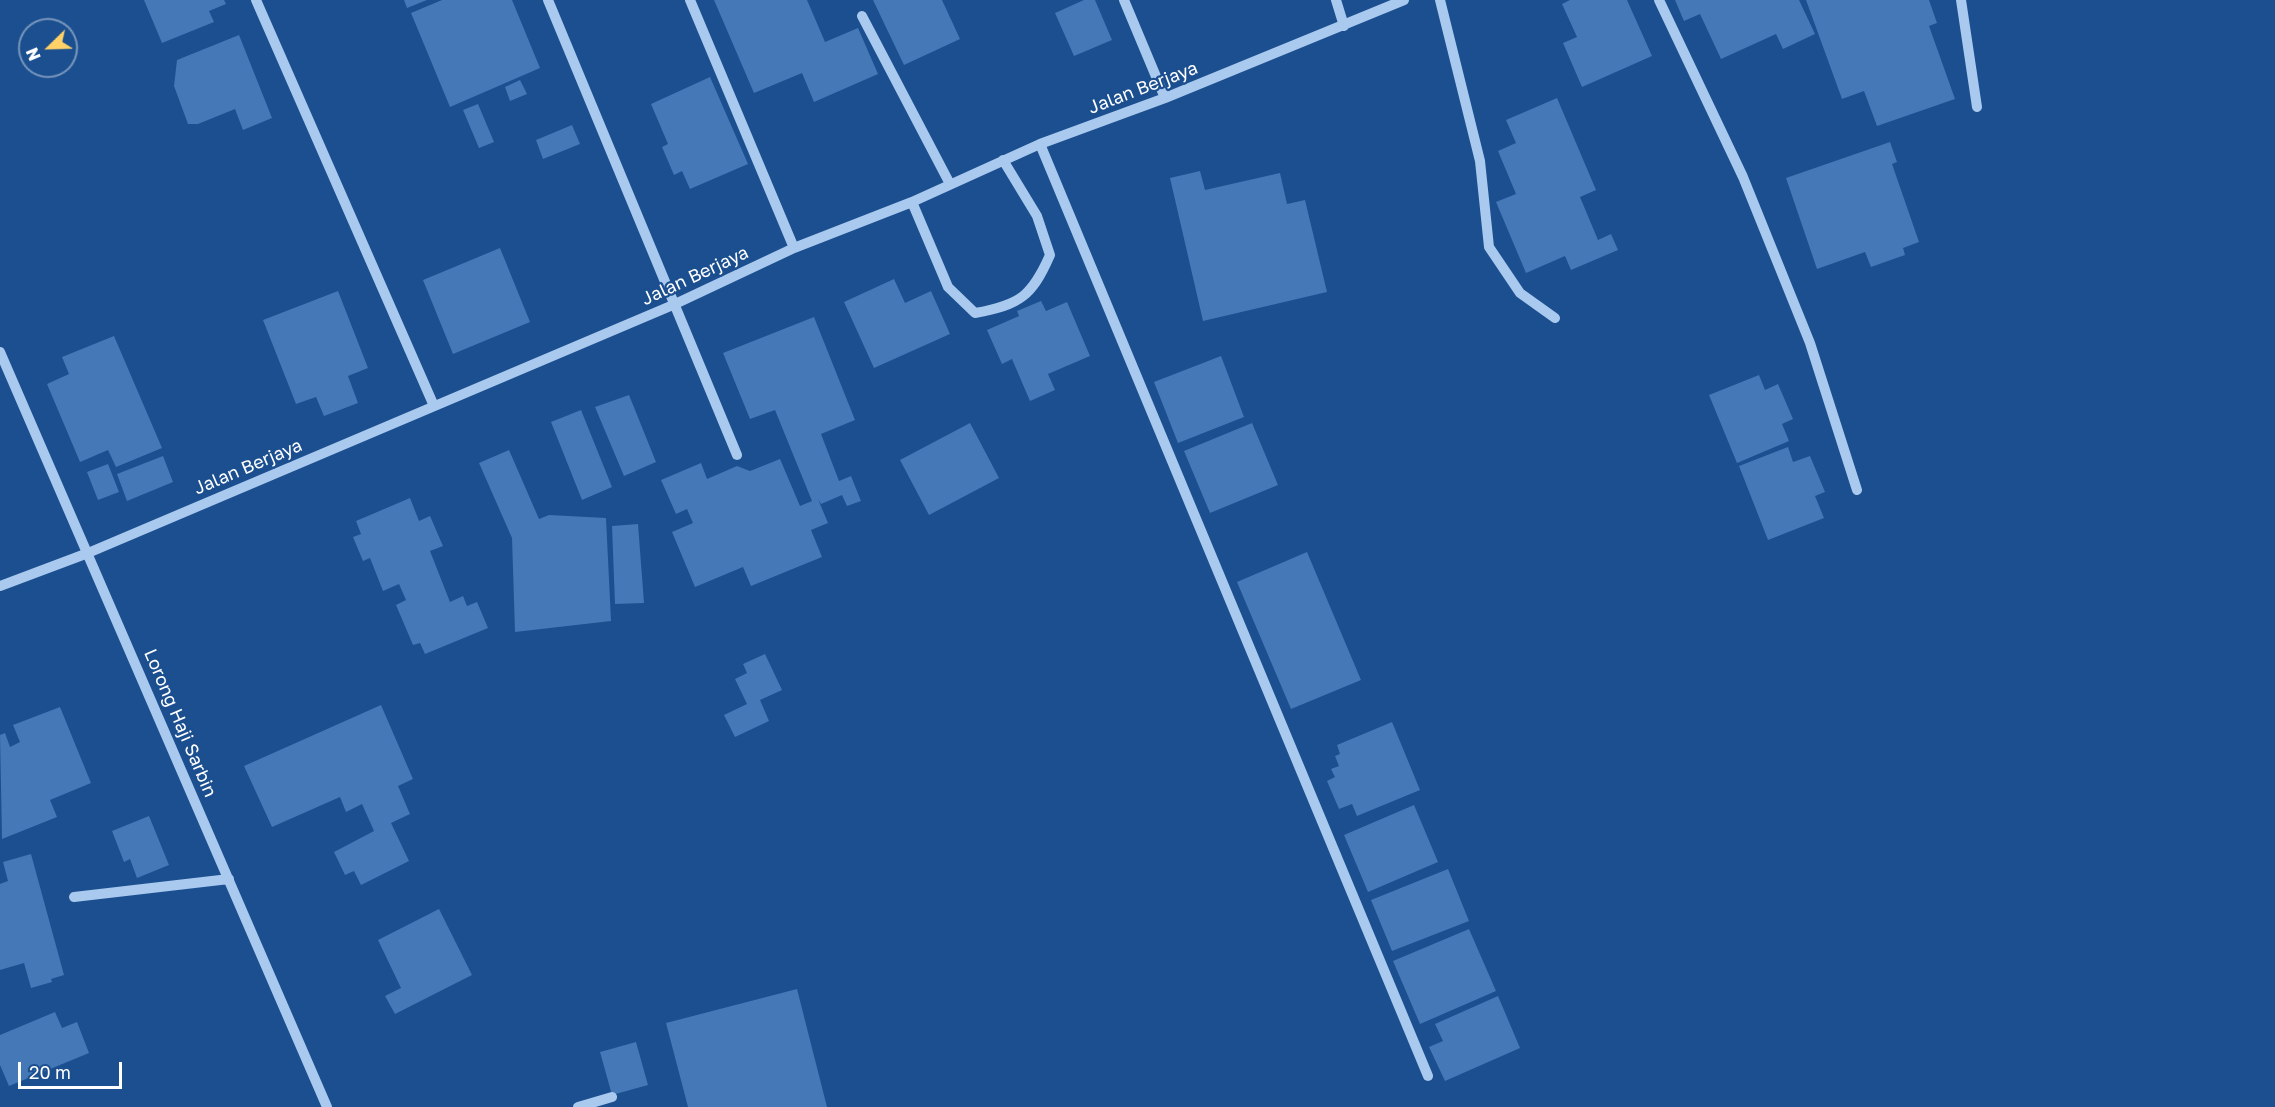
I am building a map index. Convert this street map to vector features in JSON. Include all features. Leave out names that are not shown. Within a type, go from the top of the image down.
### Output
[{"type":"street","points":[[256,0],[434,406]]},
{"type":"street","points":[[548,0],[737,455]]},
{"type":"street","points":[[690,0],[794,248]]},
{"type":"street","points":[[1124,0],[1165,98]]},
{"type":"street","points":[[1336,0],[1344,26]]},
{"type":"street","name":"Jalan Berjaya","points":[[0,586],[88,553],[673,305],[794,248],[912,202],[1041,144],[1165,98],[1404,0]]},
{"type":"street","points":[[1440,0],[1480,160],[1489,247],[1520,293],[1556,318]]},
{"type":"street","points":[[1659,0],[1743,177],[1810,343],[1857,490]]},
{"type":"street","points":[[1961,0],[1977,107]]},
{"type":"street","points":[[861,16],[950,184]]},
{"type":"street","points":[[1041,144],[1428,1076]]},
{"type":"street","points":[[912,202],[948,287],[975,313],[996,309],[1024,296],[1037,285],[1050,255],[1037,216],[1003,160]]},
{"type":"street","name":"Lorong Haji Sarbin","points":[[0,352],[327,1107]]},
{"type":"street","points":[[74,897],[229,879]]},
{"type":"street","points":[[578,1107],[612,1097]]},
{"type":"building","points":[[144,0],[224,0],[226,4],[209,11],[214,22],[162,43]]},
{"type":"building","points":[[404,0],[427,0],[407,8]]},
{"type":"building","points":[[442,0],[512,0],[540,68],[450,107],[411,13]]},
{"type":"building","points":[[714,0],[807,0],[825,42],[858,28],[878,74],[814,102],[802,73],[754,93]]},
{"type":"building","points":[[873,0],[942,0],[960,39],[904,65]]},
{"type":"building","points":[[1084,0],[1095,0],[1112,40],[1074,56],[1055,13]]},
{"type":"building","points":[[1570,0],[1627,0],[1652,56],[1582,87],[1563,43],[1577,37],[1562,4]]},
{"type":"building","points":[[1675,0],[1799,0],[1815,34],[1783,49],[1776,34],[1721,59],[1700,14],[1684,21]]},
{"type":"building","points":[[1806,0],[1929,0],[1937,23],[1929,26],[1955,99],[1877,126],[1864,91],[1842,99]]},
{"type":"building","points":[[239,35],[272,118],[243,130],[235,109],[198,124],[188,124],[174,86],[177,60]]},
{"type":"building","points":[[710,77],[748,164],[690,189],[682,171],[674,175],[662,147],[668,144],[651,104]]},
{"type":"building","points":[[520,80],[527,94],[510,101],[505,87]]},
{"type":"building","points":[[1557,98],[1596,190],[1580,197],[1598,240],[1611,234],[1618,250],[1571,270],[1565,256],[1526,273],[1496,202],[1516,194],[1498,151],[1516,143],[1506,120]]},
{"type":"building","points":[[478,104],[494,142],[479,148],[463,110]]},
{"type":"building","points":[[572,125],[580,144],[543,159],[536,140]]},
{"type":"building","points":[[1890,142],[1897,162],[1892,164],[1919,242],[1903,248],[1905,255],[1871,267],[1865,252],[1817,269],[1786,178]]},
{"type":"building","points":[[1200,171],[1205,190],[1280,173],[1287,204],[1305,200],[1327,292],[1203,321],[1170,178]]},
{"type":"building","points":[[500,248],[530,322],[453,354],[423,280]]},
{"type":"building","points":[[894,279],[905,303],[931,291],[950,334],[874,368],[844,302]]},
{"type":"building","points":[[338,291],[368,368],[348,376],[358,403],[324,416],[316,397],[296,404],[263,320]]},
{"type":"building","points":[[1041,301],[1046,311],[1067,302],[1090,356],[1048,374],[1055,390],[1030,401],[1012,359],[1002,364],[987,330],[1019,316],[1017,311]]},
{"type":"building","points":[[814,317],[855,420],[821,434],[839,481],[851,476],[861,501],[847,506],[842,495],[821,504],[818,499],[828,523],[811,530],[822,557],[751,586],[743,567],[695,587],[672,532],[693,523],[687,509],[676,514],[661,480],[701,463],[707,479],[737,466],[750,471],[780,459],[800,506],[812,501],[775,410],[750,419],[723,353]]},
{"type":"building","points":[[114,336],[162,448],[116,467],[108,450],[80,462],[47,384],[69,374],[62,357]]},
{"type":"building","points":[[1221,356],[1244,417],[1178,443],[1154,382]]},
{"type":"building","points":[[1759,375],[1765,390],[1778,384],[1793,419],[1782,424],[1789,441],[1737,463],[1709,395]]},
{"type":"building","points":[[629,395],[656,462],[624,476],[595,407]]},
{"type":"building","points":[[581,410],[612,487],[582,500],[551,422]]},
{"type":"building","points":[[970,423],[999,478],[929,515],[900,460]]},
{"type":"building","points":[[1252,423],[1278,485],[1210,513],[1184,451]]},
{"type":"building","points":[[1788,447],[1793,462],[1810,456],[1825,492],[1815,496],[1824,518],[1768,540],[1739,466]]},
{"type":"building","points":[[509,450],[539,519],[549,515],[606,518],[611,621],[515,632],[512,538],[479,463]]},
{"type":"building","points":[[163,456],[173,482],[127,501],[117,474]]},
{"type":"building","points":[[108,464],[119,492],[98,500],[87,472]]},
{"type":"building","points":[[410,498],[419,521],[430,516],[443,546],[430,551],[450,602],[463,596],[467,606],[477,602],[488,628],[425,654],[420,643],[413,645],[396,605],[406,600],[399,584],[383,591],[370,558],[363,561],[353,537],[361,534],[356,521]]},
{"type":"building","points":[[638,524],[644,603],[615,604],[612,526]]},
{"type":"building","points":[[1307,552],[1361,680],[1291,709],[1237,582]]},
{"type":"building","points":[[765,654],[782,690],[760,700],[769,721],[735,737],[724,715],[747,704],[735,679],[747,673],[743,664]]},
{"type":"building","points":[[381,705],[413,779],[398,786],[410,814],[391,823],[409,861],[361,885],[354,871],[345,875],[334,852],[374,831],[362,804],[346,812],[340,797],[272,827],[244,766]]},
{"type":"building","points":[[60,707],[91,783],[50,800],[57,817],[2,839],[0,735],[5,733],[10,747],[20,742],[13,725]]},
{"type":"building","points":[[1392,722],[1420,790],[1357,816],[1352,804],[1339,809],[1327,781],[1335,777],[1331,769],[1339,766],[1335,756],[1340,754],[1337,745]]},
{"type":"building","points":[[1414,805],[1438,862],[1368,892],[1344,835]]},
{"type":"building","points":[[149,816],[169,865],[137,878],[130,859],[124,862],[112,831]]},
{"type":"building","points":[[31,854],[64,975],[51,979],[52,982],[31,988],[24,963],[0,970],[0,884],[8,881],[3,862]]},
{"type":"building","points":[[1448,869],[1469,921],[1392,951],[1371,900]]},
{"type":"building","points":[[439,909],[472,975],[395,1014],[385,996],[401,988],[378,940]]},
{"type":"building","points":[[1469,929],[1496,991],[1420,1024],[1393,961]]},
{"type":"building","points":[[797,989],[827,1107],[688,1107],[666,1023]]},
{"type":"building","points":[[1498,996],[1520,1048],[1445,1081],[1429,1047],[1443,1041],[1435,1024]]},
{"type":"building","points":[[55,1012],[62,1028],[77,1022],[89,1053],[9,1086],[0,1065],[0,1035]]},
{"type":"building","points":[[636,1042],[648,1085],[612,1095],[600,1052]]}]
